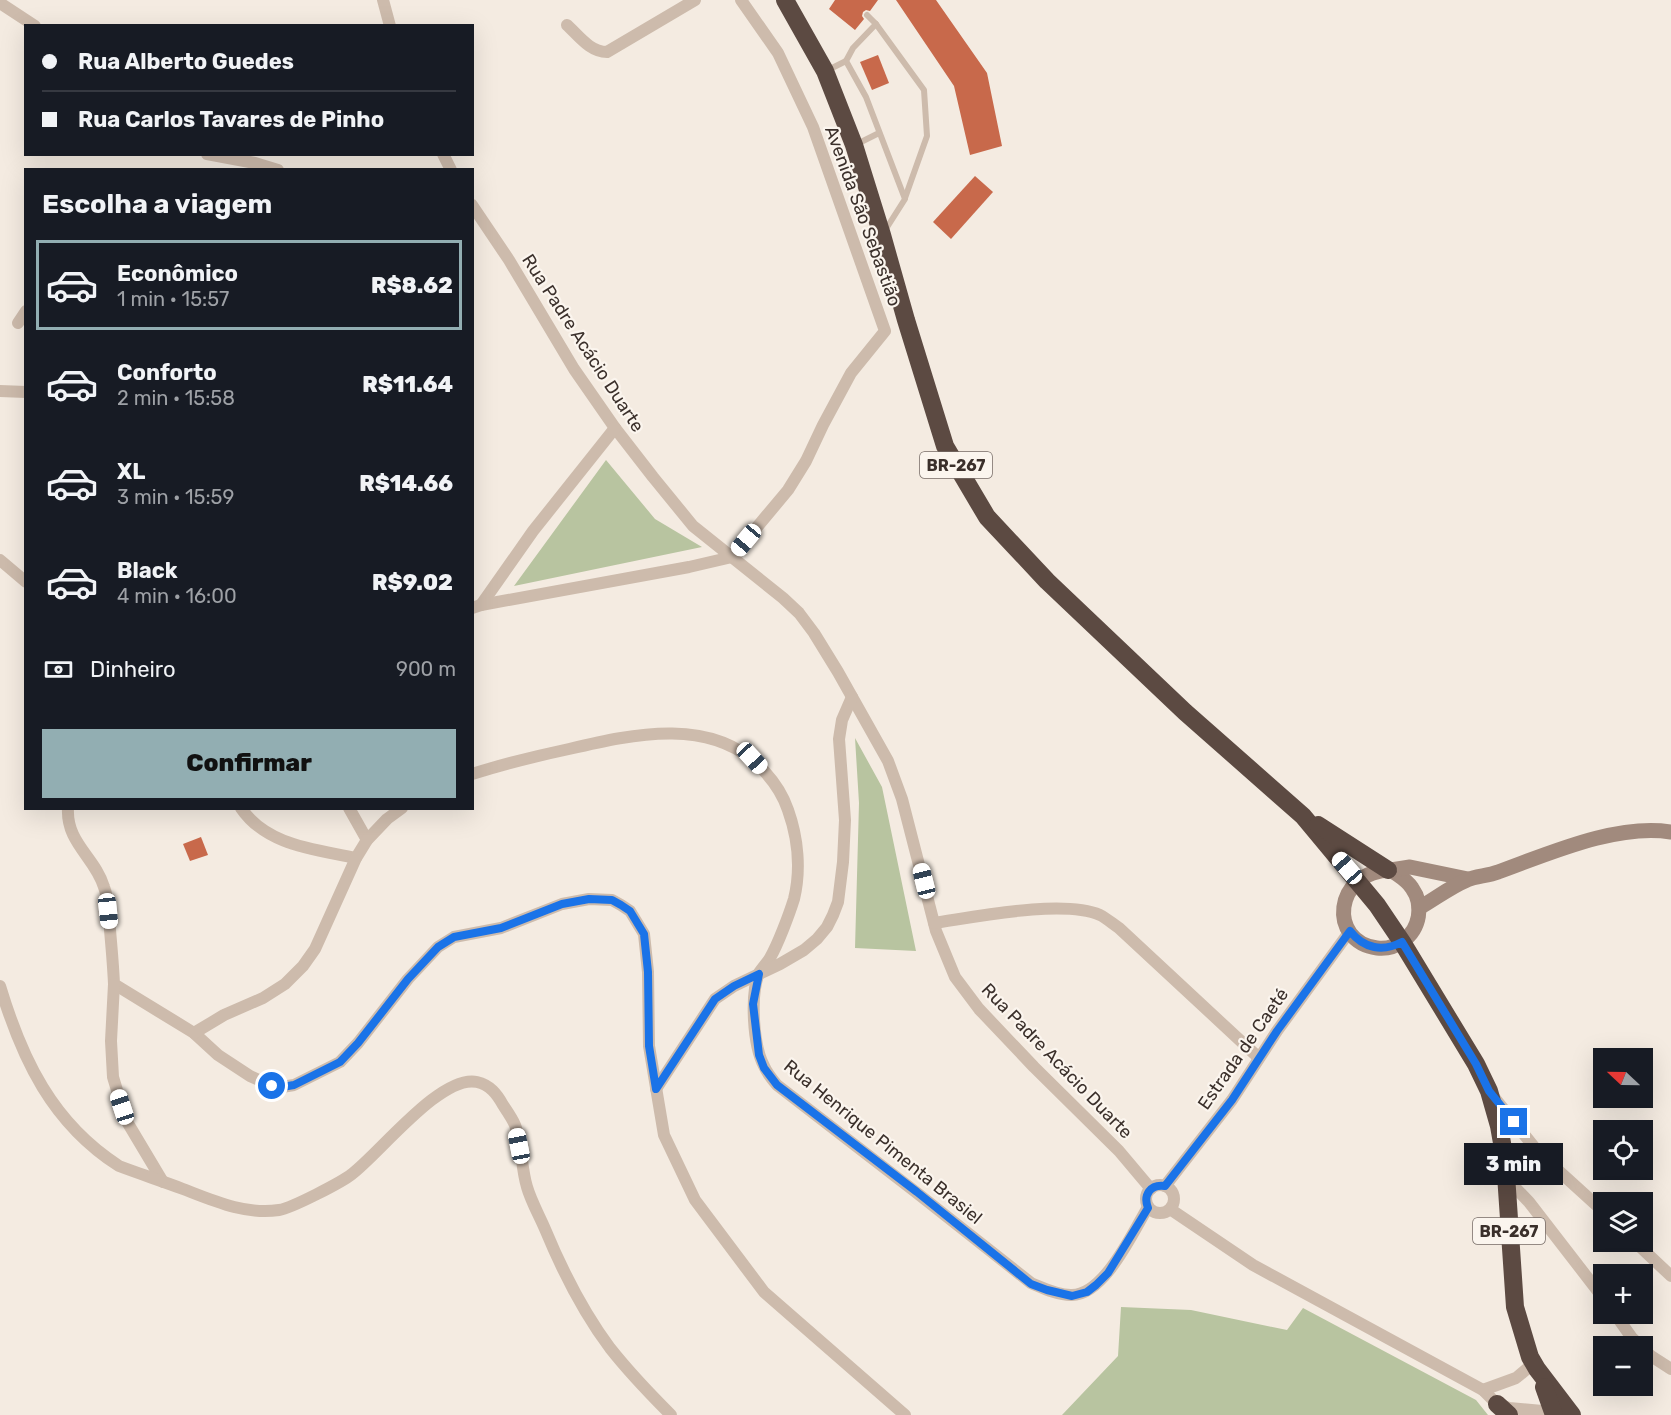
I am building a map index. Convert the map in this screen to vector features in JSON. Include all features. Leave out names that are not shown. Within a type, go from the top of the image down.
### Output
[{"type":"highway","name":"BR-267","points":[[785,0],[825,71],[854,145],[945,446],[987,517],[1047,581],[1185,712],[1303,816],[1377,905],[1471,1055],[1489,1091],[1499,1126],[1505,1160],[1515,1307],[1530,1357],[1536,1366],[1553,1413]]},
{"type":"highway","points":[[1303,816],[1390,870]]},
{"type":"highway","points":[[1536,1366],[1572,1415]]},
{"type":"street","points":[[383,0],[389,24]]},
{"type":"street","points":[[567,25],[592,49],[607,52],[695,0]]},
{"type":"street","name":"Avenida São Sebastião","points":[[732,557],[788,490],[806,461],[852,373],[885,331],[813,128],[778,52],[741,0]]},
{"type":"street","points":[[0,3],[32,24]]},
{"type":"street","points":[[218,156],[271,168]]},
{"type":"street","name":"Rua Padre Acácio Duarte","points":[[474,208],[509,260],[574,369],[653,477],[693,526],[799,612],[814,633],[888,761],[902,799],[934,923],[955,977],[979,1009],[1119,1151],[1151,1189]]},
{"type":"street","points":[[474,223],[486,226]]},
{"type":"street","points":[[18,323],[24,314]]},
{"type":"street","points":[[885,331],[906,320]]},
{"type":"street","points":[[0,391],[24,392]]},
{"type":"street","points":[[477,607],[533,531],[615,428]]},
{"type":"street","points":[[477,607],[732,557]]},
{"type":"street","points":[[0,560],[24,580]]},
{"type":"street","points":[[656,1089],[715,999],[734,986],[804,950],[827,927],[833,915],[838,902],[845,820],[839,740],[842,720],[852,697]]},
{"type":"street","name":"Rua Henrique Pimenta Brasiel","points":[[474,773],[584,745],[654,734],[697,735],[739,750],[752,758],[784,796],[795,836],[798,859],[794,899],[771,956],[759,974],[753,1004],[759,1055],[764,1068],[777,1085],[917,1192],[1031,1284],[1047,1290],[1072,1296],[1087,1292],[1096,1285],[1108,1273],[1148,1208]]},
{"type":"street","points":[[68,810],[67,820],[73,836],[96,867],[105,887],[114,984],[112,1077],[126,1120],[163,1182]]},
{"type":"street","points":[[243,810],[256,825],[283,842],[357,858]]},
{"type":"street","points":[[350,810],[367,840]]},
{"type":"street","points":[[194,1033],[224,1015],[263,998],[285,984],[303,966],[315,949],[367,840],[399,810]]},
{"type":"street","points":[[1419,908],[1468,879],[1490,875],[1561,849],[1621,833],[1660,830],[1671,832]]},
{"type":"street","points":[[1390,870],[1406,880],[1413,889],[1419,908],[1418,918],[1410,935],[1402,942],[1387,948],[1370,946],[1355,938],[1345,921],[1345,899],[1358,880],[1377,871],[1410,867],[1468,879]]},
{"type":"street","points":[[114,984],[194,1033],[218,1054],[250,1076],[272,1086],[294,1085],[340,1062],[358,1043],[408,979],[438,947],[454,937],[501,928],[562,904],[589,899],[612,900],[630,911],[644,934],[648,972],[649,1046],[664,1134],[695,1200],[764,1292],[905,1415]]},
{"type":"street","points":[[934,923],[1033,910],[1058,909],[1100,915],[1119,928],[1259,1058]]},
{"type":"street","name":"Estrada de Caeté","points":[[1165,1186],[1232,1100],[1277,1031],[1350,931]]},
{"type":"street","points":[[0,986],[8,1013],[31,1068],[52,1104],[77,1133],[119,1166],[237,1208],[281,1210],[311,1197],[351,1175],[444,1090],[471,1081],[480,1083],[497,1094],[515,1126],[527,1187],[574,1291],[610,1347],[642,1386],[671,1415]]},
{"type":"street","points":[[1489,1091],[1539,1153],[1593,1202]]},
{"type":"street","points":[[1506,1178],[1529,1202],[1593,1285]]},
{"type":"street","points":[[1160,1185],[1165,1186],[1174,1196],[1173,1206],[1167,1212],[1155,1213],[1148,1208],[1146,1196],[1151,1189],[1160,1185]]},
{"type":"street","points":[[1170,1209],[1252,1265],[1483,1390],[1503,1409],[1553,1413]]},
{"type":"street","points":[[1646,1252],[1671,1276]]},
{"type":"street","points":[[1653,1357],[1671,1369]]},
{"type":"street","points":[[1483,1390],[1516,1378],[1536,1366]]},
{"type":"lane","points":[[867,15],[924,90],[927,136],[905,199],[882,235]]},
{"type":"lane","points":[[825,71],[846,61],[853,48],[876,24]]},
{"type":"lane","points":[[846,61],[867,97],[905,199]]},
{"type":"lane","points":[[854,145],[879,134]]},
{"type":"green space","points":[[606,460],[655,519],[702,547],[514,586]]},
{"type":"green space","points":[[855,738],[882,787],[916,951],[855,948],[859,803]]},
{"type":"green space","points":[[1121,1307],[1191,1310],[1287,1330],[1303,1308],[1476,1400],[1488,1415],[1062,1415],[1118,1356]]},
{"type":"building","points":[[835,0],[878,0],[870,11],[863,12],[864,19],[855,30],[829,9]]},
{"type":"building","points":[[896,0],[936,0],[987,73],[1002,146],[970,155],[954,86]]},
{"type":"building","points":[[878,55],[889,83],[872,90],[860,62]]},
{"type":"building","points":[[975,176],[993,192],[951,239],[933,222]]},
{"type":"building","points":[[201,837],[208,855],[190,861],[183,844]]},
{"type":"route","points":[[272,1086],[294,1085],[340,1062],[358,1043],[408,979],[438,947],[454,937],[501,928],[562,904],[589,899],[612,900],[621,905],[630,911],[644,934],[650,1011],[649,1046],[656,1089],[715,999],[734,986],[759,974],[753,1004],[759,1055],[764,1068],[777,1085],[868,1157],[917,1192],[1031,1284],[1047,1290],[1072,1296],[1087,1292],[1108,1273],[1148,1208],[1146,1204],[1148,1192],[1155,1186],[1165,1186],[1232,1100],[1277,1031],[1350,931],[1362,943],[1378,948],[1387,948],[1402,942],[1476,1064],[1489,1091],[1514,1122]]}]
